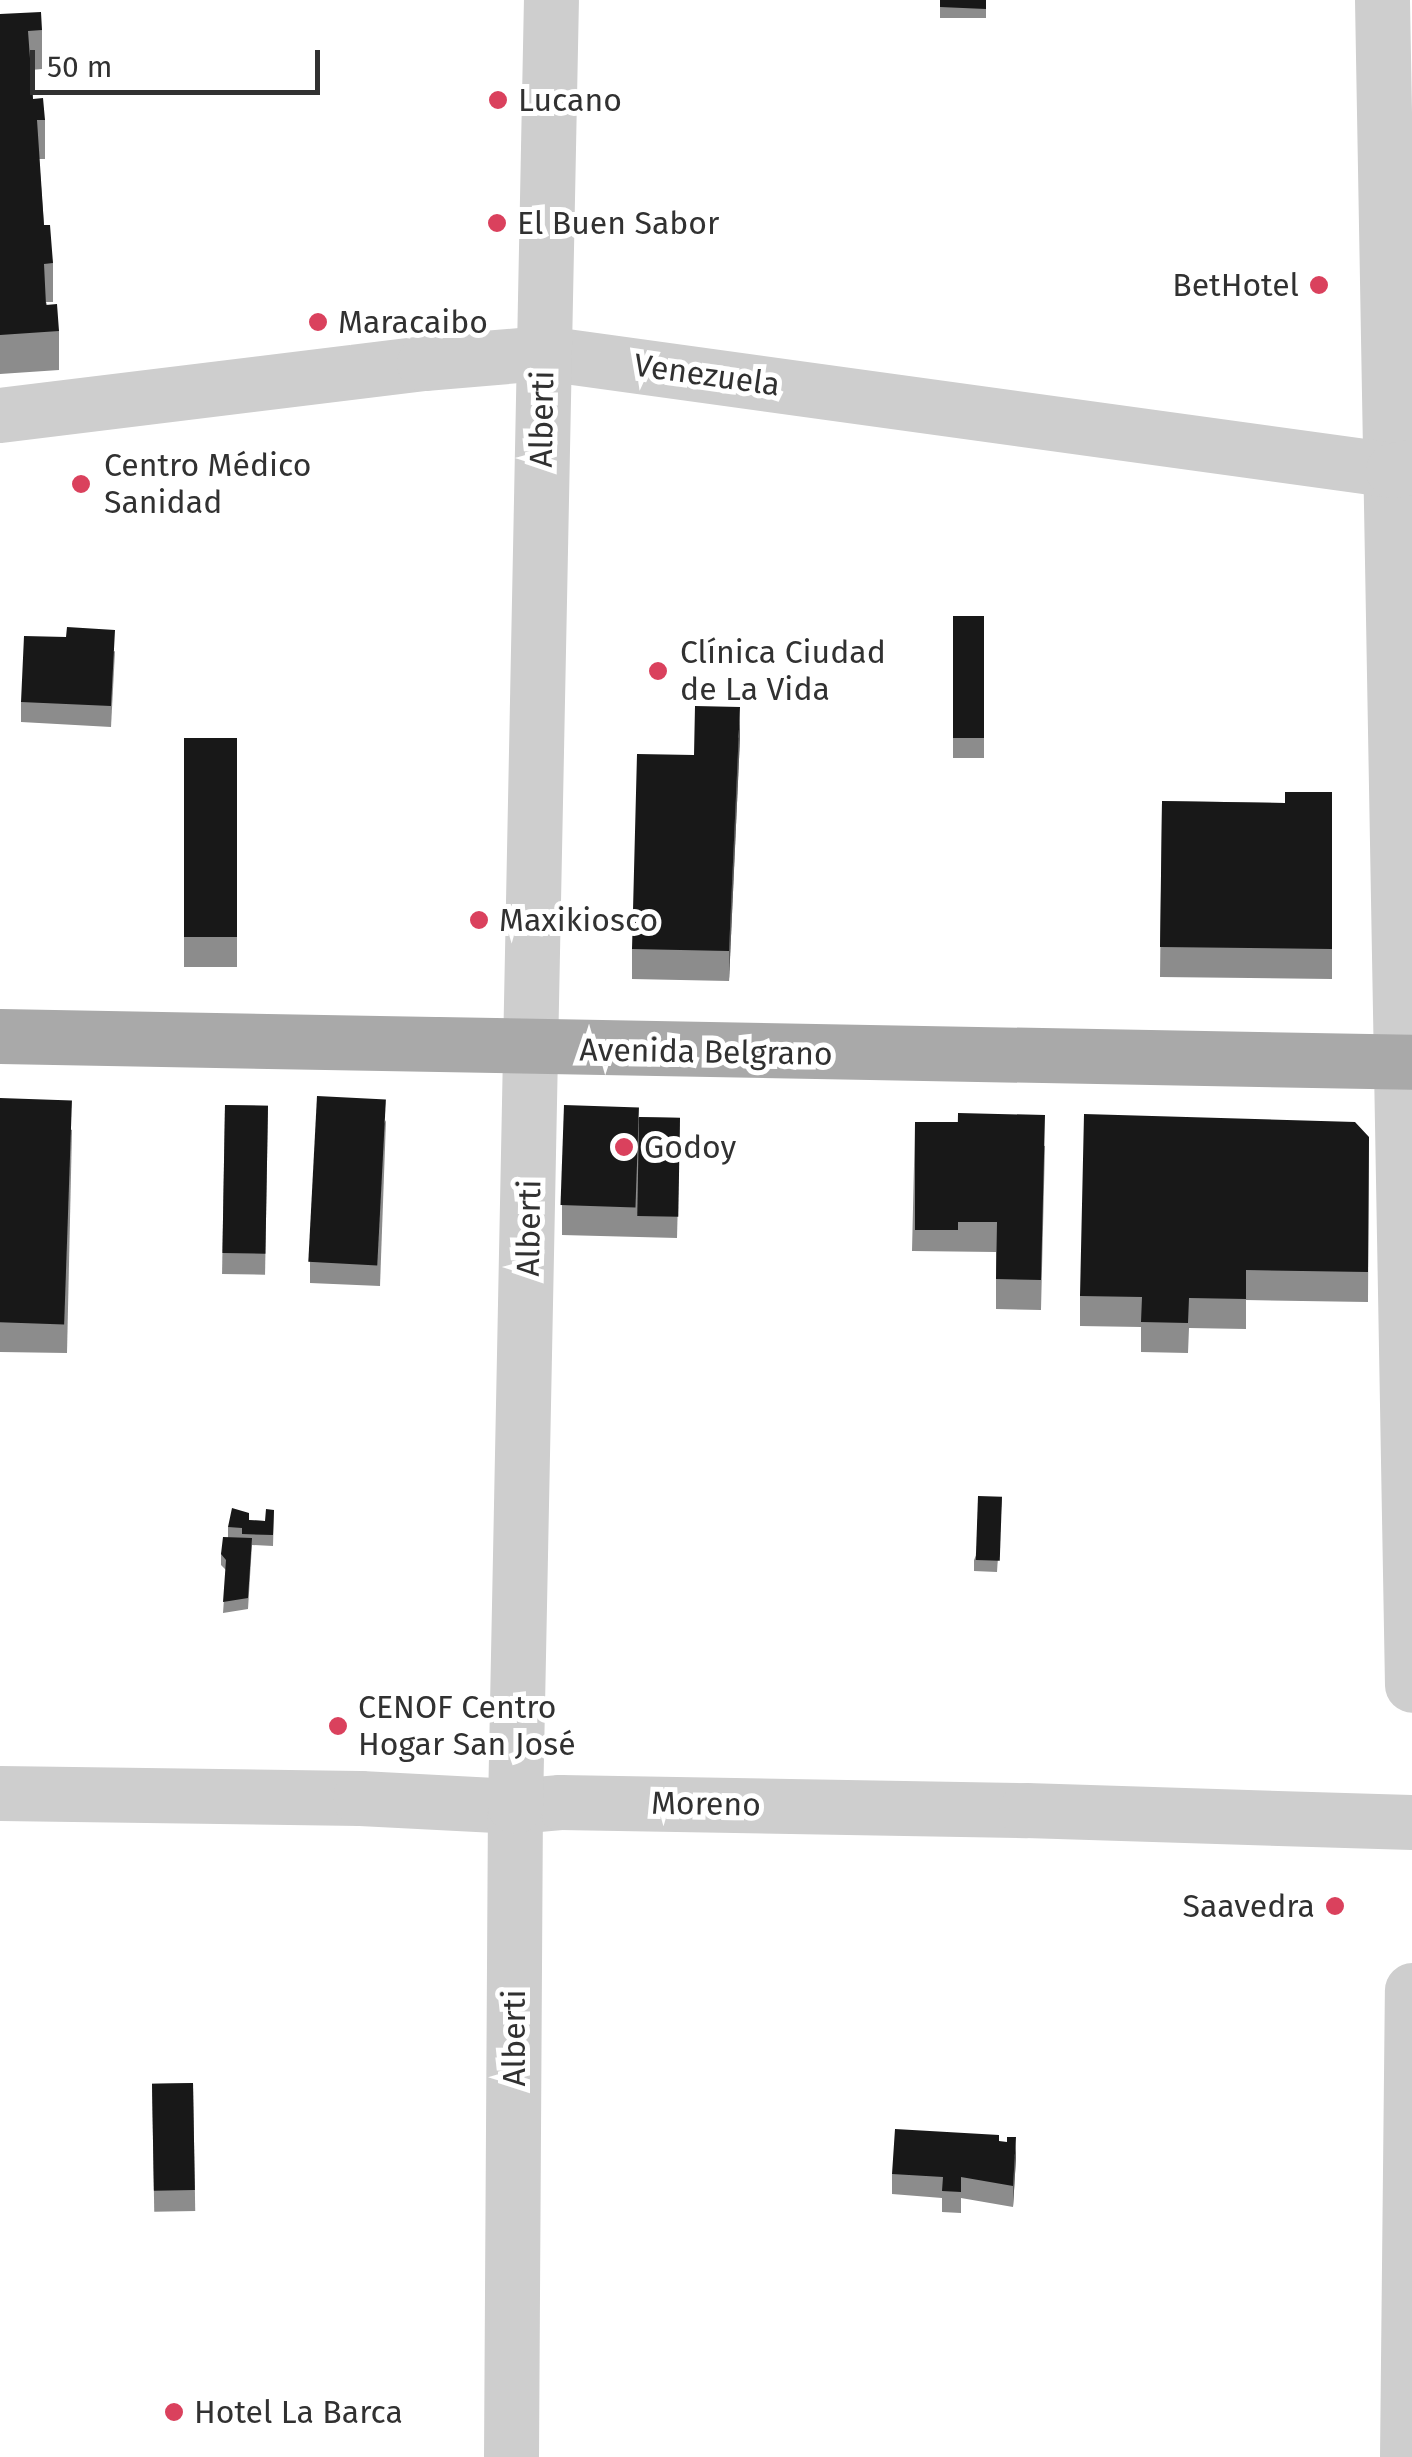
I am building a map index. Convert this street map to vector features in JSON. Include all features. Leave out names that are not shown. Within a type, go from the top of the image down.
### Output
[{"type":"main road","name":"Avenida Belgrano","points":[[0,1036],[532,1049],[1408,1062]]},
{"type":"street","name":"Alberti","points":[[511,2457],[516,1806],[551,0]]},
{"type":"street","points":[[1382,0],[1402,468],[1412,1684]]},
{"type":"street","name":"Venezuela","points":[[0,416],[404,365],[544,353],[1402,468]]},
{"type":"street","name":"Moreno","points":[[0,1793],[360,1798],[516,1806],[560,1802],[1007,1810],[1412,1822]]},
{"type":"street","points":[[1407,2457],[1412,1990]]},
{"type":"building","points":[[940,0],[986,0],[986,9],[940,7]]},
{"type":"building","points":[[41,12],[42,30],[28,31],[33,99],[43,98],[45,120],[37,120],[44,225],[50,225],[53,263],[44,264],[46,305],[57,304],[59,331],[0,335],[0,14]]},
{"type":"building","points":[[953,616],[984,616],[984,738],[953,738]]},
{"type":"building","points":[[67,627],[115,630],[111,706],[21,702],[24,636],[66,637]]},
{"type":"building","points":[[695,706],[740,707],[729,951],[632,949],[637,754],[694,755]]},
{"type":"building","points":[[184,738],[237,738],[237,937],[184,937]]},
{"type":"building","points":[[1285,792],[1332,792],[1332,949],[1160,947],[1162,801],[1285,803]]},
{"type":"building","points":[[317,1096],[386,1100],[377,1265],[308,1262]]},
{"type":"building","points":[[0,1098],[72,1101],[64,1324],[0,1322]]},
{"type":"building","points":[[225,1105],[268,1106],[265,1254],[222,1253]]},
{"type":"building","points":[[564,1105],[639,1108],[635,1208],[561,1205]]},
{"type":"building","points":[[958,1113],[1045,1115],[1041,1280],[996,1279],[997,1222],[956,1222]]},
{"type":"building","points":[[1084,1114],[1355,1122],[1369,1137],[1368,1272],[1246,1270],[1246,1299],[1189,1298],[1188,1323],[1141,1322],[1142,1297],[1080,1296]]},
{"type":"building","points":[[639,1117],[680,1118],[678,1217],[637,1216]]},
{"type":"building","points":[[915,1122],[958,1122],[958,1230],[915,1230]]},
{"type":"building","points":[[978,1496],[1002,1497],[1000,1561],[976,1560]]},
{"type":"building","points":[[232,1508],[249,1513],[249,1520],[265,1521],[266,1509],[274,1510],[273,1535],[242,1534],[242,1528],[228,1527]]},
{"type":"building","points":[[223,1537],[252,1538],[248,1598],[223,1602]]},
{"type":"building","points":[[193,2083],[195,2190],[154,2191],[152,2084]]},
{"type":"building","points":[[895,2129],[999,2135],[999,2141],[1007,2142],[1007,2137],[1016,2137],[1013,2186],[961,2177],[961,2192],[942,2191],[943,2177],[892,2174]]},
{"type":"place","name":"Lucano","points":[[498,100]]},
{"type":"place","name":"El Buen Sabor","points":[[497,223]]},
{"type":"place","name":"BetHotel","points":[[1319,285]]},
{"type":"place","name":"Maracaibo","points":[[318,322]]},
{"type":"place","name":"Centro Médico Sanidad","points":[[81,484]]},
{"type":"place","name":"Clínica Ciudad de La Vida","points":[[658,671]]},
{"type":"place","name":"Maxikiosco","points":[[479,920]]},
{"type":"place","name":"Godoy","points":[[624,1147]]},
{"type":"place","name":"CENOF Centro Hogar San José","points":[[338,1726]]},
{"type":"place","name":"Saavedra","points":[[1335,1906]]},
{"type":"place","name":"Hotel La Barca","points":[[174,2412]]}]
